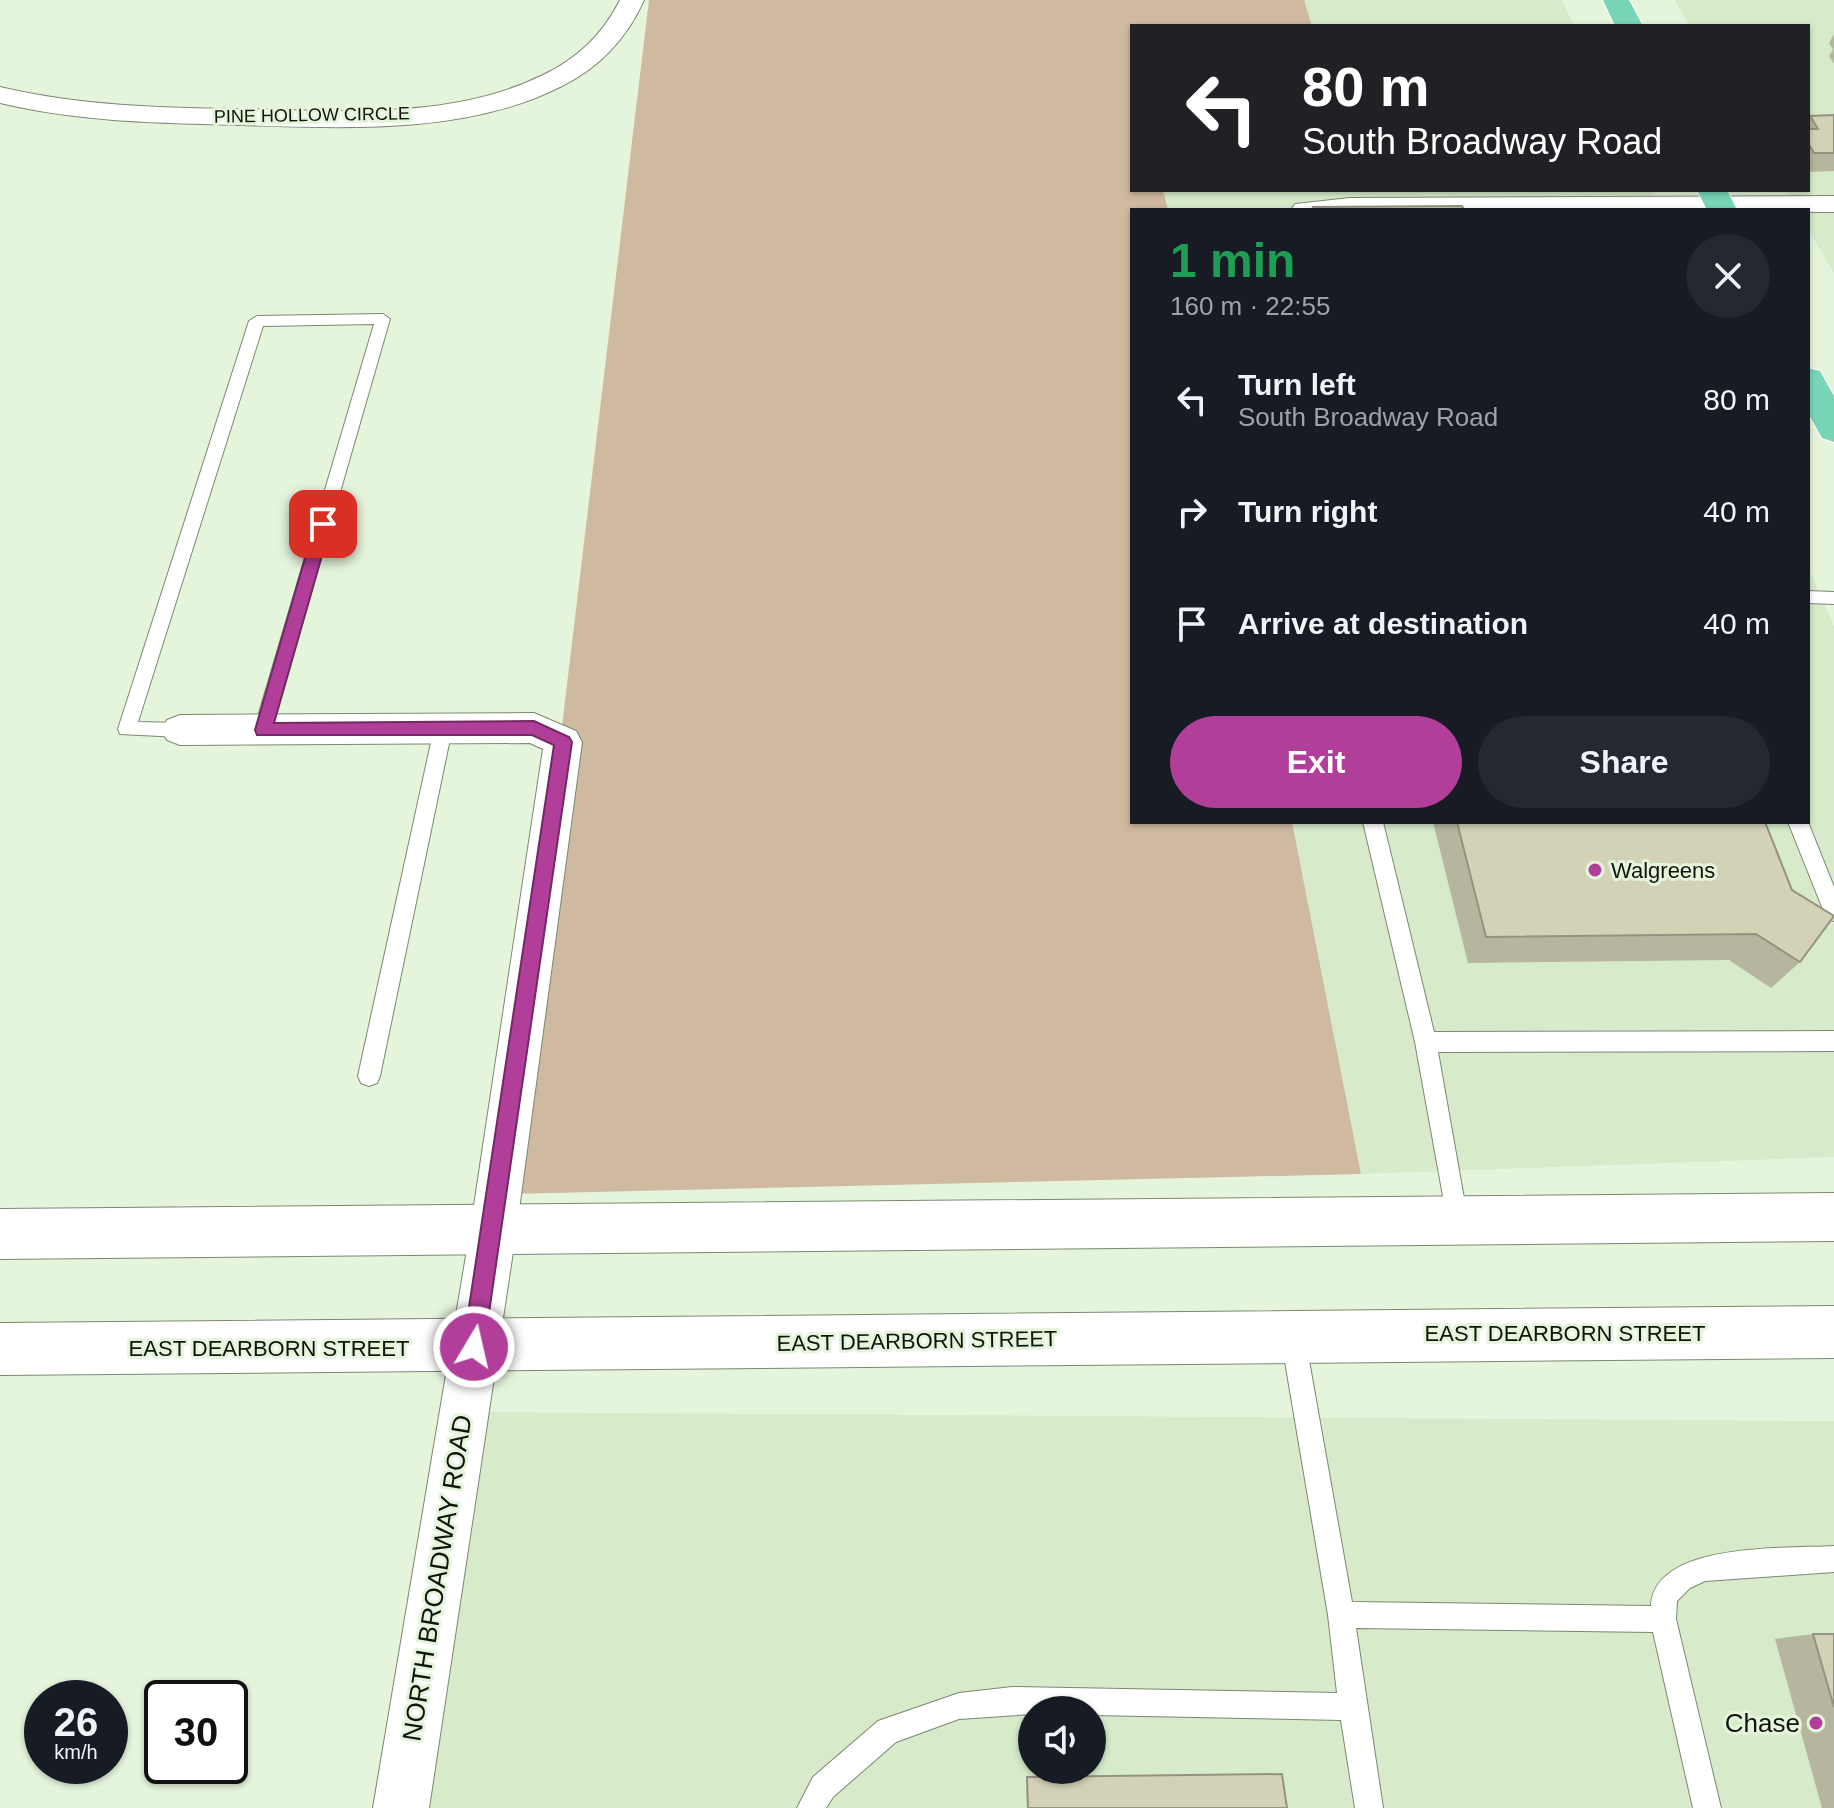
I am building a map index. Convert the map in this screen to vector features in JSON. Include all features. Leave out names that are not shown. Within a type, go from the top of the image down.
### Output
[{"type":"main road","points":[[1616,0],[1628,24]]},
{"type":"main road","points":[[1810,383],[1834,430]]},
{"type":"main road","points":[[0,1234],[493,1232],[1834,1217]]},
{"type":"main road","name":"EAST DEARBORN STREET","points":[[0,1349],[1834,1332]]},
{"type":"street","name":"PINE HOLLOW CIRCLE","points":[[0,95],[74,109],[217,117],[364,118],[472,107],[538,87],[585,61],[618,28],[632,0]]},
{"type":"street","points":[[1328,208],[1717,201],[1834,204]]},
{"type":"street","name":"NORTH BROADWAY ROAD","points":[[401,1808],[493,1232],[563,742],[534,728],[443,729]]},
{"type":"street","points":[[180,730],[443,729]]},
{"type":"lane","points":[[180,730],[127,729],[257,321],[383,319],[263,730]]},
{"type":"lane","points":[[1810,597],[1834,598]]},
{"type":"lane","points":[[369,1076],[443,729]]},
{"type":"lane","points":[[1373,824],[1426,1042],[1457,1221]]},
{"type":"lane","points":[[1799,824],[1834,912]]},
{"type":"lane","points":[[1426,1042],[1834,1041]]},
{"type":"lane","points":[[1292,1335],[1341,1615],[1369,1808]]},
{"type":"lane","points":[[1707,1808],[1663,1619],[1664,1595],[1696,1570],[1724,1565],[1834,1559]]},
{"type":"lane","points":[[1341,1615],[1663,1619]]},
{"type":"lane","points":[[811,1808],[823,1787],[888,1731],[959,1706],[1012,1700],[1352,1707]]},
{"type":"shaded area","points":[[649,0],[1304,0],[1311,24],[1130,24],[1130,192],[1164,192],[1168,208],[1130,208],[1130,824],[1292,824],[1361,1174],[506,1194]]},
{"type":"shaded area","points":[[1304,0],[1562,0],[1573,24],[1311,24]]},
{"type":"shaded area","points":[[1675,0],[1834,0],[1834,273],[1810,232],[1810,208],[1796,208],[1786,192],[1810,192],[1810,24],[1688,24]]},
{"type":"shaded area","points":[[1164,192],[1652,192],[1659,208],[1168,208]]},
{"type":"shaded area","points":[[1810,572],[1834,626],[1834,1157],[1361,1174],[1292,824],[1810,824]]},
{"type":"shaded area","points":[[479,1412],[1834,1421],[1834,1808],[429,1808]]},
{"type":"building","points":[[1834,115],[1834,153],[1814,153],[1810,146],[1810,129],[1818,129],[1810,116]]},
{"type":"building","points":[[1462,206],[1463,208],[1313,208]]},
{"type":"building","name":"Walgreens","points":[[1458,824],[1766,824],[1792,890],[1834,916],[1800,962],[1756,934],[1486,937]]},
{"type":"building","points":[[1813,1634],[1834,1634],[1834,1707]]},
{"type":"building","points":[[1282,1774],[1287,1808],[1028,1808],[1027,1784],[1106,1784],[1106,1776]]},
{"type":"place","name":"Walgreens","points":[[1595,870]]},
{"type":"place","name":"Chase","points":[[1816,1723]]},
{"type":"route","points":[[323,524],[263,730],[534,728],[563,742],[474,1347]]}]
